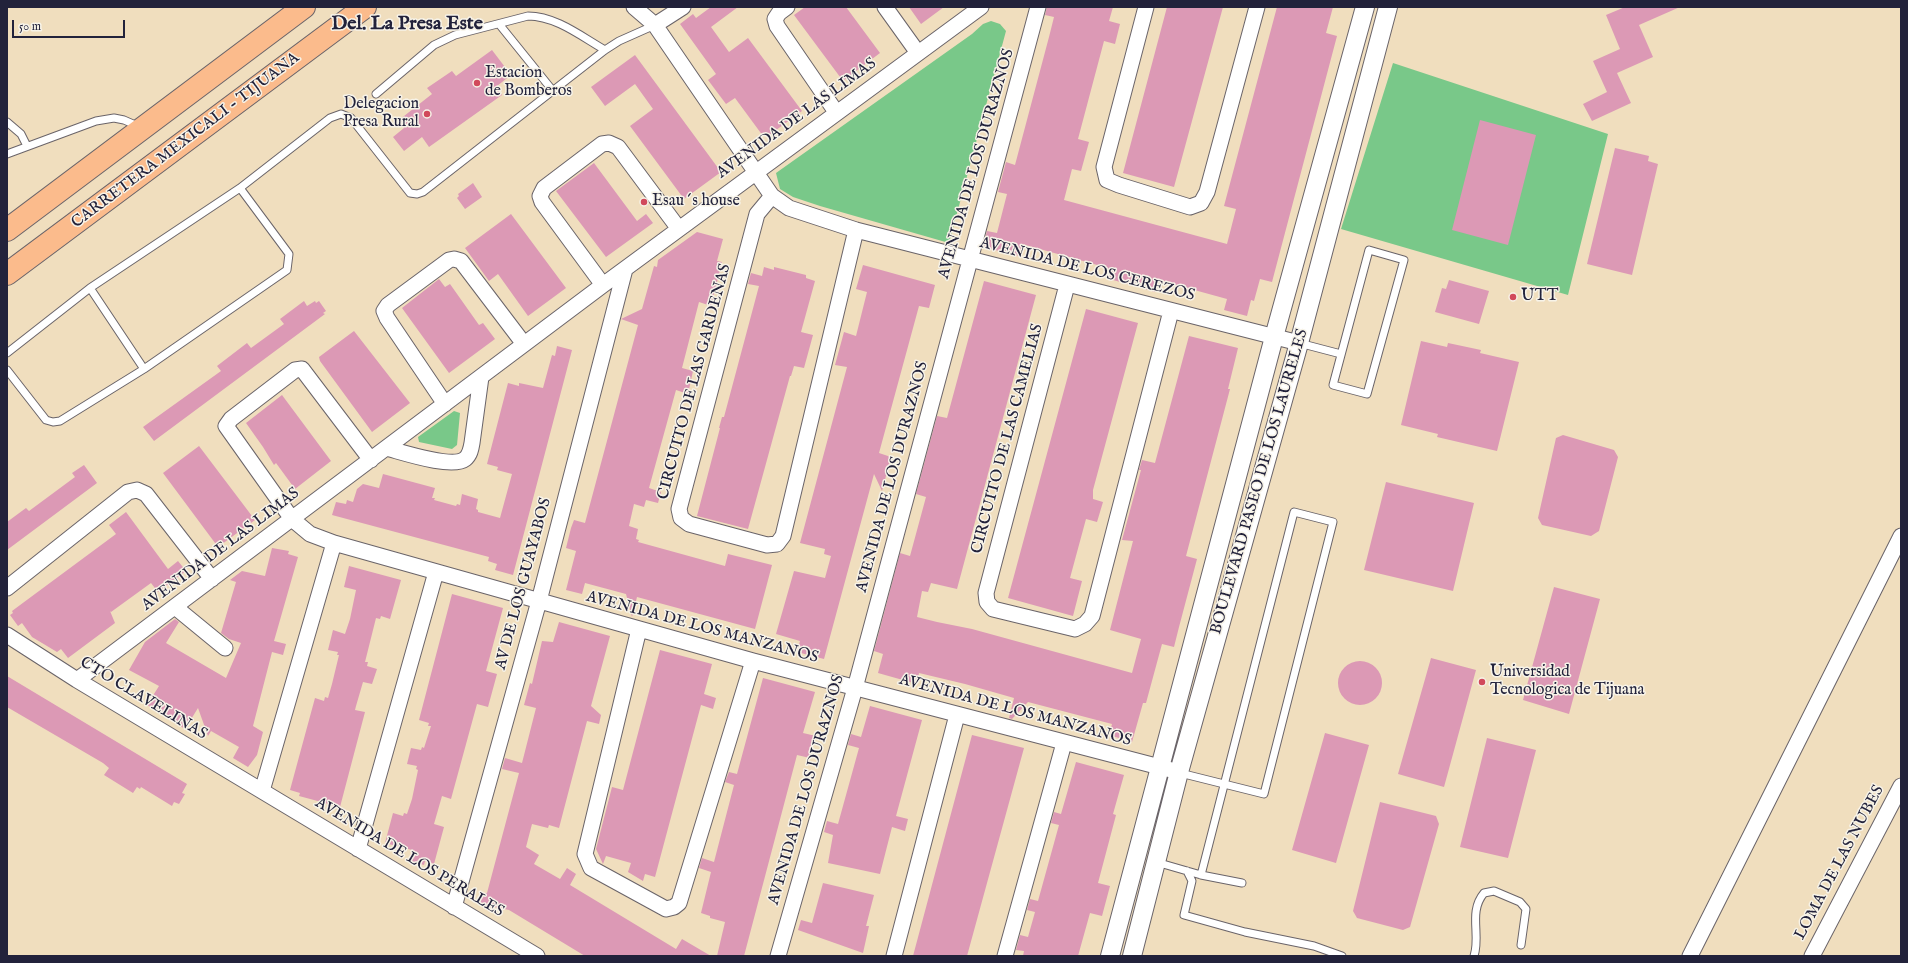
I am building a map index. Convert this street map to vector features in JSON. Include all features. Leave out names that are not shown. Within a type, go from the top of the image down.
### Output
[{"type":"main road","points":[[7,230],[304,7]]},
{"type":"main road","name":"CARRETERA MEXICALI - TIJUANA","points":[[7,274],[366,7]]},
{"type":"street","name":"AVENIDA DE LOS CEREZOS","points":[[634,7],[655,25],[772,196],[789,208],[856,230],[1299,343]]},
{"type":"street","points":[[655,25],[683,7]]},
{"type":"street","points":[[787,7],[779,13],[775,19],[777,26],[836,112]]},
{"type":"street","points":[[885,7],[918,53]]},
{"type":"street","name":"AVENIDA DE LAS LIMAS","points":[[77,680],[756,171],[981,7]]},
{"type":"street","name":"AVENIDA DE LOS DURAZNOS","points":[[778,956],[855,688],[969,259],[1038,7]]},
{"type":"street","points":[[1146,7],[1104,167],[1107,180],[1190,207],[1201,203],[1208,192],[1257,7]]},
{"type":"street","name":"BOULEVARD PASEO DE LOS LAURELES","points":[[1110,956],[1274,337],[1366,7]]},
{"type":"street","name":"BOULEVARD PASEO DE LOS LAURELES","points":[[1132,956],[1179,772],[1299,343],[1388,7]]},
{"type":"street","points":[[603,285],[542,202],[540,196],[544,188],[602,144],[609,143],[618,147],[679,229]]},
{"type":"street","name":"CIRCUITO DE LAS GARDENAS","points":[[772,196],[757,214],[679,509],[681,518],[689,524],[767,545],[777,544],[783,536],[856,230]]},
{"type":"street","points":[[445,404],[387,318],[384,311],[388,305],[449,260],[454,258],[461,262],[524,344]]},
{"type":"street","name":"AV DE LOS GUAYABOS","points":[[454,906],[539,601],[625,269]]},
{"type":"street","name":"CIRCUITO DE LAS CAMELIAS","points":[[1067,285],[986,593],[988,602],[993,609],[1075,629],[1085,624],[1092,616],[1171,311]]},
{"type":"street","name":"AVENIDA DE LOS MANZANOS","points":[[371,460],[302,369],[295,370],[231,419],[226,426],[292,519],[310,534],[334,543],[753,661],[1179,772]]},
{"type":"street","points":[[386,448],[444,462],[455,463],[464,460],[470,453],[481,377]]},
{"type":"street","points":[[7,588],[128,492],[137,490],[146,494],[212,579]]},
{"type":"street","points":[[1690,956],[1901,536]]},
{"type":"street","points":[[262,791],[334,543]]},
{"type":"street","points":[[358,849],[436,572]]},
{"type":"street","points":[[175,607],[225,648]]},
{"type":"street","points":[[638,629],[585,854],[591,868],[666,909],[674,907],[679,903],[753,661]]},
{"type":"street","name":"CTO CLAVELINAS","points":[[7,634],[77,680],[262,791]]},
{"type":"street","points":[[894,956],[958,715]]},
{"type":"street","points":[[1005,956],[1064,743]]},
{"type":"street","name":"LOMA DE LAS NUBES","points":[[1812,956],[1901,786]]},
{"type":"street","name":"AVENIDA DE LOS PERALES","points":[[262,791],[537,956]]},
{"type":"lane","points":[[376,94],[434,45],[455,35],[528,16],[538,16],[550,19],[605,50]]},
{"type":"lane","points":[[499,24],[553,91]]},
{"type":"lane","points":[[7,353],[90,288],[240,188],[330,118],[341,114],[351,118],[410,193],[417,194],[423,192],[619,40],[655,25]]},
{"type":"lane","points":[[7,154],[96,121],[114,118],[124,120],[142,128]]},
{"type":"lane","points":[[7,122],[22,134],[27,146]]},
{"type":"lane","points":[[7,370],[46,420],[53,422],[60,421],[144,369],[287,270],[289,254],[240,188]]},
{"type":"lane","points":[[1369,250],[1404,260],[1367,394],[1333,385],[1341,354],[1369,250]]},
{"type":"lane","points":[[90,288],[144,369]]},
{"type":"lane","points":[[1299,343],[1341,354]]},
{"type":"lane","points":[[1179,772],[1224,783],[1264,794],[1333,522],[1294,512],[1224,783],[1201,874]]},
{"type":"lane","points":[[1156,862],[1187,871],[1242,883]]},
{"type":"lane","points":[[1187,871],[1192,881],[1184,915],[1245,932],[1314,946],[1342,956]]},
{"type":"lane","points":[[1474,956],[1476,950],[1475,916],[1477,901],[1484,893],[1494,891],[1520,902],[1526,909],[1521,945]]},
{"type":"green space","points":[[991,21],[1000,24],[1006,31],[949,243],[820,206],[793,197],[780,189],[776,173],[972,34],[983,24]]},
{"type":"green space","points":[[1393,63],[1608,134],[1568,295],[1341,229]]},
{"type":"green space","points":[[454,411],[460,413],[457,445],[452,449],[419,442],[418,437]]},
{"type":"building","points":[[711,7],[738,7],[711,27],[729,52],[748,38],[802,111],[768,136],[763,136],[735,98],[726,104],[708,80],[716,74],[680,24],[693,14],[696,18]]},
{"type":"building","points":[[805,7],[846,7],[880,53],[843,81],[794,15]]},
{"type":"building","points":[[909,7],[944,7],[921,24]]},
{"type":"building","points":[[1047,7],[1113,7],[1109,21],[1120,24],[1115,44],[1104,41],[1078,139],[1089,142],[1081,171],[1072,169],[1064,200],[1227,244],[1236,209],[1224,206],[1277,7],[1333,7],[1326,33],[1337,36],[1272,282],[1260,279],[1254,301],[1251,300],[1247,316],[1224,310],[1227,299],[1158,280],[1155,292],[1106,278],[1108,268],[1022,244],[1019,256],[983,247],[987,231],[997,233],[1007,194],[998,192],[1006,162],[1015,165],[1054,17],[1045,15]]},
{"type":"building","points":[[1167,7],[1223,7],[1174,187],[1123,173]]},
{"type":"building","points":[[1625,7],[1680,7],[1639,25],[1653,57],[1617,73],[1631,103],[1592,121],[1583,104],[1607,92],[1593,61],[1620,49],[1606,15]]},
{"type":"building","points":[[492,50],[511,75],[497,86],[502,95],[429,147],[422,137],[404,151],[393,137],[404,128],[399,120],[432,94],[427,88],[452,71],[456,76]]},
{"type":"building","points":[[635,55],[721,172],[684,199],[630,126],[653,109],[635,84],[605,106],[591,87]]},
{"type":"building","points":[[1480,120],[1536,135],[1508,245],[1452,230]]},
{"type":"building","points":[[1615,148],[1649,156],[1648,161],[1658,164],[1632,275],[1587,264]]},
{"type":"building","points":[[594,163],[637,221],[646,214],[653,223],[606,257],[556,191]]},
{"type":"building","points":[[473,183],[482,197],[465,209],[457,198],[459,196],[458,194]]},
{"type":"building","points":[[511,214],[566,288],[528,316],[498,274],[489,281],[465,248]]},
{"type":"building","points":[[697,232],[723,239],[717,261],[722,262],[711,306],[699,302],[682,368],[693,371],[688,394],[676,390],[649,488],[661,492],[658,503],[646,500],[644,507],[634,504],[629,526],[638,529],[636,539],[639,540],[638,542],[725,566],[728,554],[772,565],[755,629],[637,597],[632,617],[626,594],[585,583],[582,594],[566,590],[576,551],[566,548],[571,528],[574,520],[585,523],[638,325],[621,319],[642,309],[654,266],[657,267],[658,260]]},
{"type":"building","points":[[863,265],[935,285],[929,308],[919,306],[879,453],[891,457],[882,491],[874,474],[824,659],[797,652],[800,641],[776,634],[794,571],[825,578],[831,556],[824,554],[825,549],[800,543],[847,367],[835,365],[844,332],[856,336],[867,292],[856,289]]},
{"type":"building","points":[[764,267],[774,270],[774,267],[806,275],[806,278],[815,281],[801,332],[813,335],[804,368],[794,366],[790,376],[748,529],[697,516],[719,428],[722,417],[724,417],[759,286],[748,284],[751,273],[762,276]]},
{"type":"building","points":[[439,279],[445,287],[450,284],[479,325],[483,323],[495,339],[449,373],[402,308]]},
{"type":"building","points":[[1449,280],[1489,291],[1479,324],[1435,312],[1442,288],[1446,289]]},
{"type":"building","points":[[984,281],[1036,295],[957,589],[931,583],[928,592],[922,591],[917,617],[972,629],[1132,673],[1141,639],[1110,630],[1133,541],[1122,540],[1141,470],[1139,470],[1142,460],[1155,463],[1189,336],[1238,348],[1228,389],[1230,389],[1186,556],[1197,559],[1174,647],[1162,644],[1146,703],[1143,703],[1132,742],[1109,735],[1112,724],[1028,702],[1012,719],[1009,718],[1014,698],[965,684],[919,673],[917,684],[878,673],[883,654],[874,651],[900,553],[910,556],[926,497],[916,494],[937,416],[947,418]]},
{"type":"building","points":[[304,301],[307,306],[315,301],[316,303],[319,301],[326,311],[323,313],[325,314],[154,441],[143,427],[221,371],[217,366],[247,343],[251,348],[284,324],[280,319]]},
{"type":"building","points":[[1086,309],[1138,323],[1093,490],[1093,499],[1103,502],[1097,522],[1086,519],[1070,578],[1082,581],[1073,616],[1008,598]]},
{"type":"building","points":[[354,331],[410,403],[372,432],[320,361],[319,357]]},
{"type":"building","points":[[1421,341],[1447,347],[1448,343],[1481,350],[1480,353],[1519,362],[1497,451],[1437,437],[1438,434],[1401,425]]},
{"type":"building","points":[[557,346],[572,350],[513,575],[495,570],[497,564],[488,561],[489,557],[332,515],[336,502],[346,504],[347,500],[353,502],[357,489],[363,484],[379,488],[383,474],[435,488],[432,498],[435,498],[434,500],[456,506],[457,504],[460,505],[462,494],[478,499],[476,509],[478,512],[500,518],[512,474],[497,470],[498,467],[487,464],[508,383],[519,386],[519,383],[543,388],[552,355],[555,356]]},
{"type":"building","points":[[282,395],[331,461],[295,489],[276,463],[274,465],[246,423]]},
{"type":"building","points":[[1563,435],[1614,450],[1618,457],[1599,531],[1591,536],[1542,525],[1538,518],[1556,438]]},
{"type":"building","points":[[199,446],[255,520],[218,547],[163,473]]},
{"type":"building","points":[[84,465],[97,483],[7,550],[7,522],[26,508],[29,511],[75,477],[72,473]]},
{"type":"building","points":[[1386,482],[1474,503],[1453,591],[1364,570]]},
{"type":"building","points":[[126,512],[168,569],[178,561],[186,571],[158,592],[151,583],[111,612],[110,611],[115,623],[68,658],[61,649],[57,652],[32,637],[22,623],[18,626],[10,615],[13,613],[12,611],[116,534],[109,525]]},
{"type":"building","points":[[272,548],[289,551],[288,554],[298,557],[274,641],[286,644],[283,655],[272,652],[253,726],[263,732],[257,755],[248,767],[233,758],[239,747],[211,731],[208,736],[198,708],[185,729],[147,705],[159,686],[129,670],[145,642],[175,619],[179,622],[166,643],[226,678],[241,643],[229,639],[221,633],[236,582],[230,580],[242,571],[265,576]]},
{"type":"building","points":[[349,566],[401,580],[390,619],[381,616],[380,619],[376,618],[365,662],[368,662],[367,666],[377,669],[372,684],[363,682],[356,706],[355,710],[365,712],[340,807],[299,796],[300,793],[290,790],[315,698],[324,701],[325,697],[328,698],[332,684],[339,655],[337,655],[338,652],[328,650],[333,630],[345,634],[350,619],[356,590],[344,587]]},
{"type":"building","points":[[1554,587],[1600,599],[1569,714],[1523,700]]},
{"type":"building","points":[[452,594],[503,608],[486,671],[497,674],[488,707],[477,704],[451,799],[442,796],[434,824],[444,827],[434,864],[425,861],[424,865],[409,861],[412,850],[385,843],[393,813],[403,816],[404,813],[407,814],[412,799],[418,770],[416,769],[417,766],[407,764],[411,748],[421,750],[422,747],[424,748],[431,726],[428,726],[429,723],[419,720]]},
{"type":"building","points":[[559,622],[610,636],[591,706],[601,715],[599,724],[587,721],[559,828],[549,825],[548,828],[532,824],[526,847],[539,855],[534,864],[560,879],[567,868],[576,874],[570,885],[676,949],[682,939],[711,956],[585,956],[509,910],[480,904],[483,893],[487,893],[519,773],[502,769],[505,758],[522,763],[536,708],[524,705],[530,683],[532,684],[542,641],[553,642]]},
{"type":"building","points":[[660,650],[712,664],[704,694],[716,698],[713,709],[701,705],[655,877],[645,874],[643,881],[628,872],[631,863],[606,856],[603,864],[596,849],[612,787],[623,790]]},
{"type":"building","points":[[1431,658],[1476,670],[1444,787],[1398,774]]},
{"type":"building","points":[[1356,661],[1364,661],[1376,667],[1382,679],[1382,687],[1376,699],[1364,705],[1356,705],[1344,699],[1338,687],[1338,679],[1344,667]]},
{"type":"building","points":[[7,676],[187,784],[182,793],[185,794],[179,804],[174,802],[172,806],[141,787],[140,789],[137,787],[133,793],[104,775],[109,768],[103,763],[7,707]]},
{"type":"building","points":[[763,678],[815,692],[803,733],[816,736],[810,758],[797,755],[744,956],[717,956],[725,922],[710,918],[710,916],[701,913],[711,872],[699,868],[702,858],[714,862],[734,785],[725,782],[729,772],[737,774]]},
{"type":"building","points":[[870,706],[922,720],[896,816],[908,819],[905,831],[892,827],[880,874],[828,863],[833,835],[824,832],[827,821],[838,824],[859,748],[848,745],[851,734],[861,737]]},
{"type":"building","points":[[1325,733],[1369,745],[1336,863],[1292,850]]},
{"type":"building","points":[[972,735],[1024,748],[967,956],[913,956]]},
{"type":"building","points":[[1487,738],[1536,750],[1508,858],[1460,847]]},
{"type":"building","points":[[1076,762],[1124,775],[1113,814],[1116,815],[1098,883],[1110,886],[1102,916],[1090,913],[1078,956],[1023,956],[1024,951],[1016,950],[1020,935],[1028,937],[1035,912],[1027,910],[1030,899],[1038,901],[1059,825],[1051,823],[1054,812],[1061,814]]},
{"type":"building","points":[[1380,802],[1436,816],[1439,824],[1410,927],[1403,930],[1357,918],[1353,911]]},
{"type":"building","points":[[823,883],[874,895],[866,926],[869,926],[863,953],[798,930],[801,920],[812,923]]},
{"type":"place","name":"Estacion de Bomberos","points":[[477,83]]},
{"type":"place","name":"Delegacion Presa Rural","points":[[427,114]]},
{"type":"place","name":"Esau´s house","points":[[644,202]]},
{"type":"place","name":"UTT","points":[[1513,297]]},
{"type":"place","name":"Universidad Tecnologica de Tijuana","points":[[1482,682]]},
{"type":"district","name":"Del. La Presa Este","points":[[407,25]]}]
